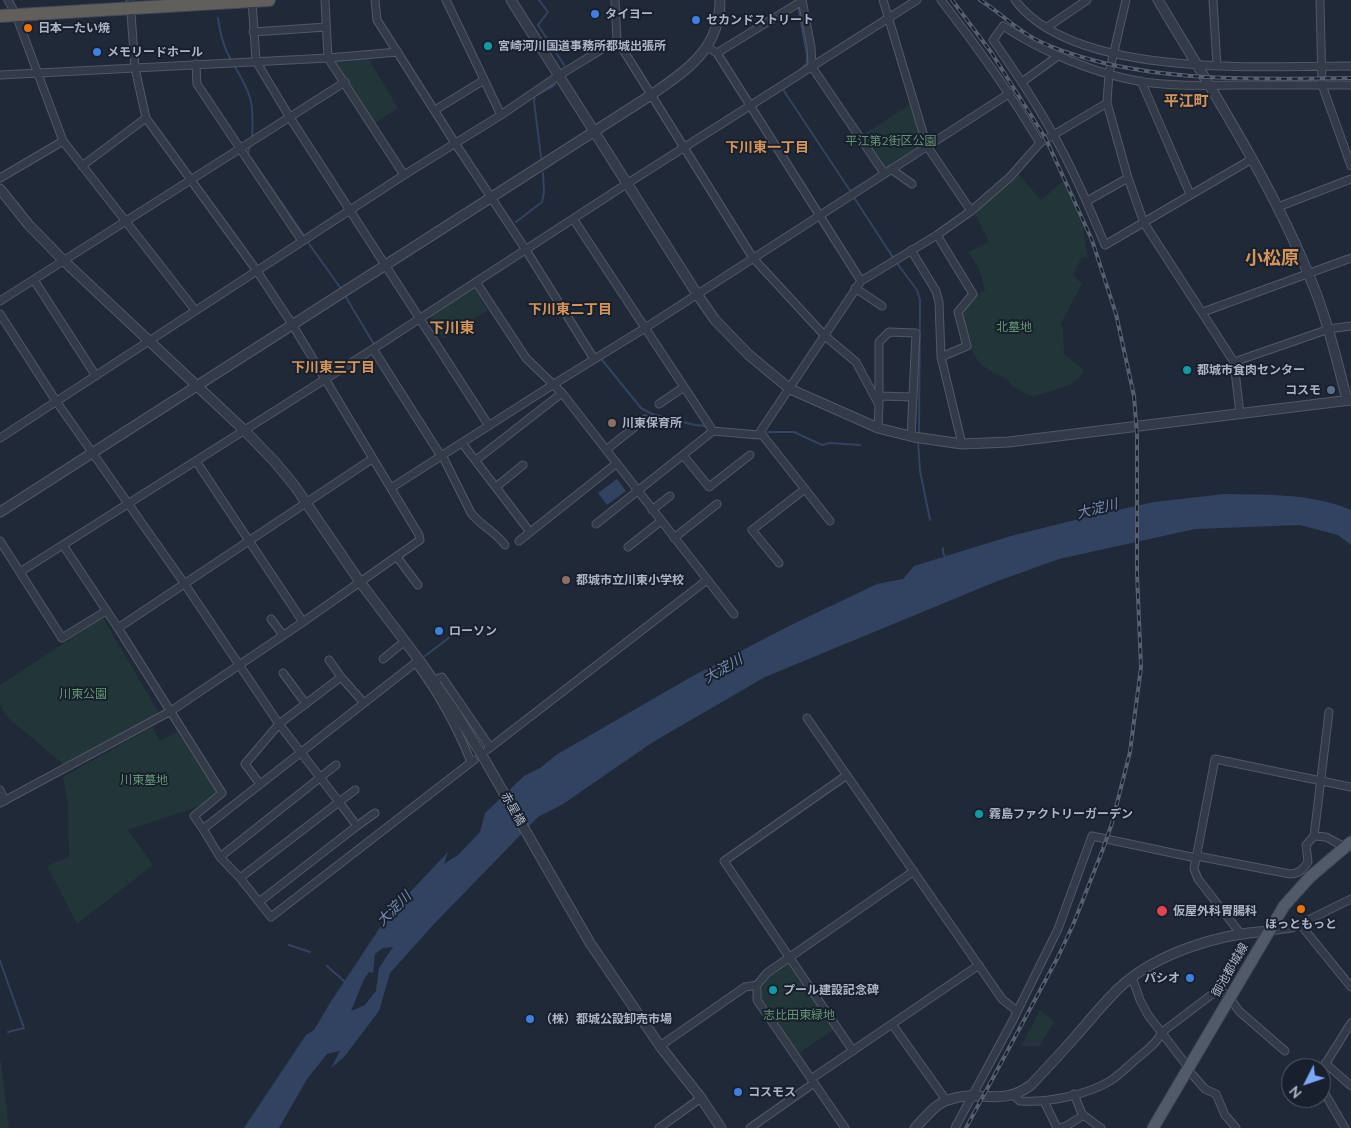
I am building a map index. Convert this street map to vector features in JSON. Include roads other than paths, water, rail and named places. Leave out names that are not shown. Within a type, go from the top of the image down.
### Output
[{"type":"highway","points":[[130,3],[150,0]]},
{"type":"highway","points":[[0,10],[130,3],[269,0]]},
{"type":"highway","points":[[0,16],[12,8]]},
{"type":"main road","name":"御池都城線","points":[[1153,1128],[1269,931],[1293,895],[1310,877],[1348,844]]},
{"type":"street","points":[[325,0],[328,58],[404,175]]},
{"type":"street","points":[[375,0],[377,20],[594,359]]},
{"type":"street","points":[[446,0],[500,115]]},
{"type":"street","points":[[511,0],[715,320],[765,369],[790,389],[878,428],[913,437],[962,444],[1009,442],[1350,401],[1309,274],[1278,207],[1252,159],[1158,0]]},
{"type":"street","points":[[615,0],[616,40],[753,258],[825,336],[856,362],[879,406]]},
{"type":"street","points":[[0,512],[651,95],[685,71],[707,47],[718,21],[720,0]]},
{"type":"street","points":[[717,53],[802,0],[811,47],[812,67],[884,173]]},
{"type":"street","points":[[883,0],[927,146],[971,211]]},
{"type":"street","points":[[20,572],[918,0]]},
{"type":"street","points":[[940,0],[971,38],[1010,93],[1040,143]]},
{"type":"street","points":[[1015,0],[1027,13],[1046,28],[1072,41],[1113,52],[1197,66],[1351,66]]},
{"type":"street","points":[[1046,28],[1087,0]]},
{"type":"street","points":[[1126,0],[1109,73],[1107,103],[1128,178],[1144,223],[1234,362],[1240,414]]},
{"type":"street","points":[[1213,0],[1217,66]]},
{"type":"street","points":[[1320,0],[1322,85],[1351,166]]},
{"type":"street","points":[[252,1],[256,61],[289,116],[489,426]]},
{"type":"street","points":[[0,790],[3,802],[171,711],[283,636],[420,540],[419,535],[292,324],[257,271],[146,118],[135,68],[130,3]]},
{"type":"street","points":[[12,8],[63,141],[195,310]]},
{"type":"street","points":[[1252,159],[1105,245],[1087,201],[1053,134],[1022,82],[993,40],[1003,26],[1058,56],[1140,81],[1175,86],[1351,85]]},
{"type":"street","points":[[253,32],[326,27]]},
{"type":"street","points":[[0,438],[148,340],[616,40]]},
{"type":"street","points":[[707,47],[717,53],[818,216],[861,281]]},
{"type":"street","points":[[0,75],[328,58],[398,52]]},
{"type":"street","points":[[1022,82],[1058,56]]},
{"type":"street","points":[[196,64],[196,84],[241,147],[302,242]]},
{"type":"street","points":[[435,110],[484,80]]},
{"type":"street","points":[[1140,81],[1190,194]]},
{"type":"street","points":[[0,301],[345,82]]},
{"type":"street","points":[[391,488],[645,328],[1010,93]]},
{"type":"street","points":[[596,524],[713,431],[758,436],[861,281],[937,235],[971,211],[1010,177],[1040,143],[1107,103]]},
{"type":"street","points":[[82,166],[146,118]]},
{"type":"street","points":[[0,178],[63,141]]},
{"type":"street","points":[[891,169],[912,184]]},
{"type":"street","points":[[1087,201],[1128,178]]},
{"type":"street","points":[[1278,207],[1351,179]]},
{"type":"street","name":"赤星橋","points":[[0,189],[28,224],[64,261],[244,430],[274,461],[306,502],[360,582],[456,713],[590,943],[660,1046],[701,1098],[721,1128]]},
{"type":"street","points":[[574,220],[713,431]]},
{"type":"street","points":[[937,235],[973,294],[958,312],[967,346],[941,357]]},
{"type":"street","points":[[911,250],[936,291],[939,302],[941,357],[962,444]]},
{"type":"street","points":[[1203,312],[1351,258]]},
{"type":"street","points":[[34,280],[96,376]]},
{"type":"street","points":[[476,282],[526,358],[562,393],[734,614]]},
{"type":"street","points":[[855,288],[882,306]]},
{"type":"street","points":[[0,314],[56,401],[279,724],[358,826]]},
{"type":"street","points":[[1234,362],[1328,329],[1351,326]]},
{"type":"street","points":[[878,428],[879,342],[889,332],[916,333],[913,437]]},
{"type":"street","points":[[376,347],[441,456],[471,513],[476,520],[505,545]]},
{"type":"street","points":[[659,404],[684,387]]},
{"type":"street","points":[[476,460],[562,393]]},
{"type":"street","points":[[879,396],[913,397]]},
{"type":"street","points":[[607,449],[645,419]]},
{"type":"street","points":[[760,432],[830,521]]},
{"type":"street","points":[[462,443],[530,532]]},
{"type":"street","points":[[683,455],[709,487],[750,455]]},
{"type":"street","points":[[118,628],[372,458]]},
{"type":"street","points":[[196,461],[303,622]]},
{"type":"street","points":[[519,541],[617,463]]},
{"type":"street","points":[[496,487],[523,465]]},
{"type":"street","points":[[779,563],[752,530],[805,489]]},
{"type":"street","points":[[652,510],[670,496]]},
{"type":"street","points":[[674,538],[717,504]]},
{"type":"street","points":[[628,547],[661,521]]},
{"type":"street","points":[[0,542],[62,638],[106,611]]},
{"type":"street","points":[[62,545],[118,628],[222,793],[194,816],[202,829],[220,857],[240,878],[271,917],[473,761],[418,662],[202,829]]},
{"type":"street","points":[[397,557],[418,585]]},
{"type":"street","points":[[433,680],[442,676],[489,748],[707,580]]},
{"type":"street","points":[[271,619],[283,636]]},
{"type":"street","points":[[383,659],[405,641]]},
{"type":"street","points":[[329,660],[364,704]]},
{"type":"street","points":[[283,673],[306,704]]},
{"type":"street","points":[[260,784],[245,764],[279,724],[341,677]]},
{"type":"street","points":[[956,1128],[1058,929],[1092,836],[1295,874],[1308,862],[1306,845],[1314,836],[1329,712]]},
{"type":"street","points":[[807,718],[1002,999],[1017,1011]]},
{"type":"street","points":[[1240,933],[1198,879],[1194,869],[1215,759],[1351,788]]},
{"type":"street","points":[[220,857],[336,765]]},
{"type":"street","points":[[847,775],[724,860],[853,1051]]},
{"type":"street","points":[[240,878],[355,790]]},
{"type":"street","points":[[259,902],[375,813]]},
{"type":"street","points":[[1314,836],[1326,837],[1348,844]]},
{"type":"street","points":[[845,1128],[757,1000],[757,985],[767,973],[789,957],[914,871]]},
{"type":"street","points":[[915,1128],[946,1100],[973,1096],[1003,1097],[1013,1095],[1031,1085],[1112,996],[1132,977],[1169,955],[1240,933],[1292,928],[1351,899]]},
{"type":"street","points":[[1300,924],[1351,987]]},
{"type":"street","points":[[750,1128],[853,1051],[979,965]]},
{"type":"street","points":[[1132,977],[1140,1000],[1148,1015],[1190,1072],[1205,1088],[1216,1094],[1225,1115],[1236,1128]]},
{"type":"street","points":[[660,1046],[745,987],[757,985]]},
{"type":"street","points":[[1013,1095],[1020,1102],[1036,1102],[1090,1090],[1116,1076],[1160,1037],[1161,1033],[1219,989],[1230,998],[1239,1011],[1285,1051]]},
{"type":"street","points":[[1329,1058],[1351,1023]]},
{"type":"street","points":[[892,1024],[946,1100]]},
{"type":"street","points":[[1344,1034],[1351,1039]]},
{"type":"street","points":[[1331,1069],[1351,1086]]},
{"type":"street","points":[[1074,1094],[1084,1115],[1100,1128]]},
{"type":"street","points":[[659,1128],[701,1098]]},
{"type":"street","points":[[1044,1100],[1058,1128],[1066,1126],[1084,1115]]},
{"type":"street","points":[[1331,1104],[1345,1128]]},
{"type":"water","points":[[617,479],[626,491],[607,505],[598,493]]},
{"type":"water","name":"大淀川","points":[[1225,494],[1289,496],[1320,500],[1351,510],[1351,545],[1338,535],[1300,525],[1195,529],[1059,559],[995,582],[765,677],[653,742],[563,804],[538,817],[434,924],[390,973],[379,1011],[344,1057],[331,1068],[340,1051],[327,1054],[307,1079],[279,1128],[244,1128],[306,1035],[314,1030],[381,926],[396,907],[448,852],[444,864],[458,855],[480,832],[485,813],[524,776],[540,768],[556,755],[691,677],[791,625],[877,584],[903,579],[914,566],[1011,536],[1154,502]],"holes":[[[393,947],[379,968],[376,991],[365,1005],[351,1011],[364,979],[369,972],[373,973],[375,954],[383,948]]]},
{"type":"waterway","points":[[539,0],[548,12],[538,25],[564,65]]},
{"type":"waterway","points":[[797,0],[807,56],[807,63],[799,71]]},
{"type":"waterway","points":[[218,18],[222,40],[231,60]]},
{"type":"waterway","points":[[233,64],[248,91],[253,116],[252,138]]},
{"type":"waterway","points":[[541,157],[534,101],[535,96],[555,85]]},
{"type":"waterway","points":[[782,88],[851,192]]},
{"type":"waterway","points":[[248,154],[250,145]]},
{"type":"waterway","points":[[251,158],[305,237]]},
{"type":"waterway","points":[[516,222],[542,202],[544,192],[543,173]]},
{"type":"waterway","points":[[853,196],[896,262],[917,290],[920,300],[919,434]]},
{"type":"waterway","points":[[307,241],[342,290]]},
{"type":"waterway","points":[[344,294],[375,346]]},
{"type":"waterway","points":[[602,360],[641,408],[652,414],[706,426]]},
{"type":"waterway","points":[[768,432],[794,432],[822,445],[830,443],[860,445]]},
{"type":"waterway","points":[[918,441],[920,471],[930,520]]},
{"type":"waterway","points":[[943,548],[946,558]]},
{"type":"waterway","points":[[425,656],[463,627]]},
{"type":"waterway","points":[[289,945],[310,952]]},
{"type":"waterway","points":[[0,961],[24,1028],[8,1032]]},
{"type":"waterway","points":[[327,966],[344,981]]},
{"type":"railway","points":[[952,0],[991,52],[1046,139],[1092,240],[1116,314],[1134,396],[1137,435],[1137,574],[1141,667],[1130,752],[1112,823],[1103,849],[1073,925],[1058,957],[966,1128]]},
{"type":"railway","points":[[980,0],[1033,38],[1068,53],[1104,63],[1165,74],[1227,78],[1351,78]]},
{"type":"place","name":"タイヨー","points":[[595,14]]},
{"type":"place","name":"セカンドストリート","points":[[696,20]]},
{"type":"place","name":"日本一たい焼","points":[[28,28]]},
{"type":"place","name":"宮崎河川国道事務所都城出張所","points":[[488,46]]},
{"type":"place","name":"メモリードホール","points":[[97,52]]},
{"type":"place","name":"都城市食肉センター","points":[[1187,370]]},
{"type":"place","name":"コスモ","points":[[1331,390]]},
{"type":"place","name":"川東保育所","points":[[612,423]]},
{"type":"place","name":"都城市立川東小学校","points":[[566,580]]},
{"type":"place","name":"ローソン","points":[[439,631]]},
{"type":"place","name":"霧島ファクトリーガーデン","points":[[979,814]]},
{"type":"place","name":"ほっともっと","points":[[1301,909]]},
{"type":"place","name":"仮屋外科胃腸科","points":[[1162,911]]},
{"type":"place","name":"パシオ","points":[[1190,978]]},
{"type":"place","name":"プール建設記念碑","points":[[773,990]]},
{"type":"place","name":"（株）都城公設卸売市場","points":[[530,1019]]},
{"type":"place","name":"コスモス","points":[[738,1092]]},
{"type":"district","name":"平江町","points":[[1186,101]]},
{"type":"district","name":"下川東一丁目","points":[[767,148]]},
{"type":"district","name":"小松原","points":[[1272,259]]},
{"type":"district","name":"下川東二丁目","points":[[570,310]]},
{"type":"district","name":"下川東","points":[[452,328]]},
{"type":"district","name":"下川東三丁目","points":[[333,368]]},
{"type":"park label","name":"平江第2街区公園","points":[[891,141]]},
{"type":"park label","name":"北墓地","points":[[1014,327]]},
{"type":"park label","name":"川東公園","points":[[83,694]]},
{"type":"park label","name":"川東墓地","points":[[144,780]]},
{"type":"park label","name":"志比田東緑地","points":[[799,1015]]}]
